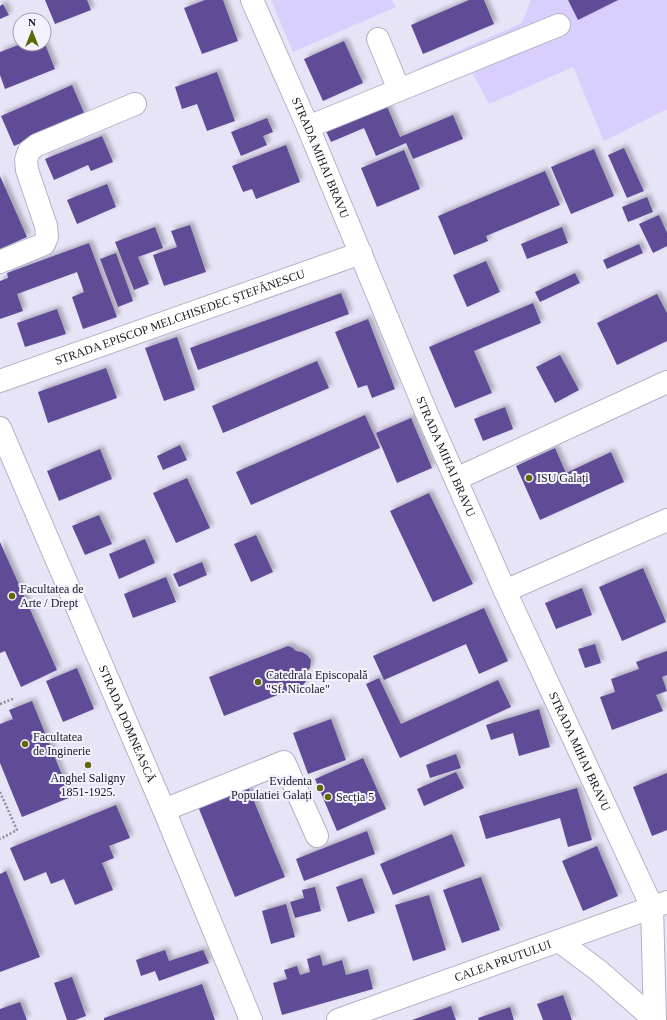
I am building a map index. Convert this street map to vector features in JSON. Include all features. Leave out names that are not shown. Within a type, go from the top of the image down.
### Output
[{"type":"street","name":"STRADA MIHAI BRAVU","points":[[252,0],[308,127],[427,414],[505,591],[660,904]]},
{"type":"street","points":[[308,127],[559,25]]},
{"type":"street","points":[[378,39],[399,90]]},
{"type":"street","points":[[0,262],[44,244],[47,237],[46,226],[27,170],[26,160],[29,151],[37,145],[135,104]]},
{"type":"street","name":"STRADA EPISCOP MELCHISEDEC ȘTEFĂNESCU","points":[[0,381],[361,253]]},
{"type":"street","points":[[456,479],[667,382]]},
{"type":"street","name":"STRADA DOMNEASCĂ","points":[[0,428],[164,810],[251,1020]]},
{"type":"street","points":[[505,591],[667,520]]},
{"type":"street","points":[[164,810],[284,762],[317,836]]},
{"type":"street","points":[[655,1020],[660,904]]},
{"type":"street","name":"CALEA PRUTULUI","points":[[338,1020],[660,904]]},
{"type":"street","points":[[558,941],[599,971],[655,1020]]},
{"type":"path","points":[[0,704],[15,698]]},
{"type":"path","points":[[0,792],[17,830],[0,838]]},
{"type":"shaded area","points":[[271,0],[392,0],[396,7],[293,52]]},
{"type":"shaded area","points":[[531,0],[667,0],[667,110],[604,141],[573,67],[489,104],[471,70],[428,87],[419,68],[522,23]]},
{"type":"building","points":[[45,0],[87,0],[91,10],[55,24],[52,12],[50,12]]},
{"type":"building","points":[[205,0],[223,0],[238,41],[202,54],[184,8]]},
{"type":"building","points":[[469,0],[484,0],[494,24],[423,54],[411,25]]},
{"type":"building","points":[[568,0],[618,0],[578,20]]},
{"type":"building","points":[[3,4],[9,15],[0,19],[0,6]]},
{"type":"building","points":[[344,41],[363,83],[323,101],[304,59]]},
{"type":"building","points":[[12,47],[12,52],[48,52],[55,69],[5,89],[0,75],[0,52]]},
{"type":"building","points":[[217,72],[235,121],[207,131],[197,104],[182,109],[175,87]]},
{"type":"building","points":[[72,85],[85,115],[14,146],[1,116]]},
{"type":"building","points":[[386,104],[400,137],[453,115],[463,139],[413,159],[406,143],[376,156],[364,128],[331,142],[325,129]]},
{"type":"building","points":[[267,118],[273,132],[263,136],[267,145],[241,156],[231,132]]},
{"type":"building","points":[[102,136],[113,162],[91,171],[88,165],[54,180],[45,159]]},
{"type":"building","points":[[286,145],[300,182],[256,199],[252,189],[243,192],[232,166]]},
{"type":"building","points":[[624,148],[644,191],[627,198],[608,155]]},
{"type":"building","points":[[594,149],[614,196],[571,214],[551,167]]},
{"type":"building","points":[[404,150],[420,189],[377,207],[361,168]]},
{"type":"building","points":[[545,171],[560,205],[486,236],[488,241],[454,255],[438,216]]},
{"type":"building","points":[[0,176],[27,237],[0,249]]},
{"type":"building","points":[[107,184],[116,207],[77,224],[67,200]]},
{"type":"building","points":[[647,197],[653,212],[628,222],[622,207]]},
{"type":"building","points":[[659,215],[667,233],[667,246],[653,253],[639,224]]},
{"type":"building","points":[[190,225],[206,272],[164,286],[153,255],[177,247],[171,231]]},
{"type":"building","points":[[155,227],[163,248],[138,257],[149,284],[134,290],[115,242]]},
{"type":"building","points":[[562,227],[568,243],[527,259],[521,244]]},
{"type":"building","points":[[89,243],[117,317],[83,329],[72,297],[84,292],[77,272],[17,294],[23,311],[0,319],[0,281],[8,278],[7,273]]},
{"type":"building","points":[[639,244],[643,253],[607,269],[603,260]]},
{"type":"building","points":[[116,253],[133,301],[118,307],[100,259]]},
{"type":"building","points":[[486,261],[500,292],[467,307],[453,275]]},
{"type":"building","points":[[575,273],[580,283],[540,302],[535,292]]},
{"type":"building","points":[[341,293],[349,314],[198,370],[190,348]]},
{"type":"building","points":[[657,294],[667,313],[667,341],[617,365],[597,323]]},
{"type":"building","points":[[533,303],[541,323],[474,351],[492,393],[455,408],[429,347]]},
{"type":"building","points":[[57,309],[66,334],[25,347],[17,323]]},
{"type":"building","points":[[368,319],[395,389],[372,398],[367,385],[358,388],[335,332]]},
{"type":"building","points":[[177,337],[195,390],[164,401],[145,348]]},
{"type":"building","points":[[560,355],[579,390],[555,403],[536,367]]},
{"type":"building","points":[[317,361],[329,388],[223,433],[212,406]]},
{"type":"building","points":[[106,368],[117,398],[48,423],[38,392]]},
{"type":"building","points":[[505,407],[513,429],[483,441],[474,419]]},
{"type":"building","points":[[365,415],[380,448],[251,505],[236,472]]},
{"type":"building","points":[[411,418],[432,468],[397,483],[376,433]]},
{"type":"building","points":[[180,445],[187,460],[163,470],[157,456]]},
{"type":"building","points":[[555,448],[566,473],[611,452],[624,482],[540,520],[516,466]]},
{"type":"building","points":[[100,449],[112,479],[59,501],[47,471]]},
{"type":"building","points":[[187,478],[210,528],[176,543],[153,493]]},
{"type":"building","points":[[429,493],[473,584],[433,602],[390,511]]},
{"type":"building","points":[[99,515],[112,544],[85,555],[72,526]]},
{"type":"building","points":[[256,535],[273,572],[251,582],[234,544]]},
{"type":"building","points":[[145,539],[155,563],[119,579],[109,554]]},
{"type":"building","name":"Facultatea de Arte / Drept","points":[[0,542],[57,670],[21,687],[5,651],[0,653]]},
{"type":"building","points":[[202,562],[207,575],[179,587],[173,574]]},
{"type":"building","points":[[643,568],[666,622],[622,641],[599,587]]},
{"type":"building","points":[[166,577],[176,602],[133,618],[124,594]]},
{"type":"building","points":[[582,588],[592,615],[556,629],[545,603]]},
{"type":"building","points":[[484,608],[508,661],[479,674],[466,644],[384,680],[373,656]]},
{"type":"building","points":[[595,644],[601,663],[585,668],[578,649]]},
{"type":"building","name":"Catedrala Episcopală \"Sf. Nicolae\"","points":[[288,646],[307,655],[311,660],[310,668],[305,673],[307,680],[303,685],[224,716],[209,677]]},
{"type":"building","points":[[667,651],[667,675],[662,677],[667,691],[656,695],[663,711],[612,730],[600,697],[615,692],[611,679],[639,669],[636,662]]},
{"type":"building","points":[[77,668],[94,709],[63,722],[46,681]]},
{"type":"building","points":[[379,678],[401,724],[498,680],[511,707],[400,758],[366,684]]},
{"type":"building","name":"Facultatea de Inginerie","points":[[32,701],[71,797],[22,817],[0,763],[0,724],[13,719],[9,710]]},
{"type":"building","points":[[539,709],[550,747],[519,756],[513,733],[491,740],[486,725]]},
{"type":"building","points":[[331,719],[346,760],[308,774],[293,733]]},
{"type":"building","points":[[456,754],[461,768],[430,778],[426,765]]},
{"type":"building","points":[[363,758],[386,809],[337,831],[315,779]]},
{"type":"building","points":[[456,772],[464,788],[424,806],[417,789]]},
{"type":"building","points":[[667,773],[667,830],[652,836],[633,787]]},
{"type":"building","points":[[247,784],[285,877],[235,897],[197,804]]},
{"type":"building","points":[[577,788],[592,840],[568,847],[560,818],[486,839],[479,816]]},
{"type":"building","points":[[116,805],[130,838],[109,846],[114,858],[102,863],[113,890],[75,905],[64,879],[51,884],[46,872],[24,881],[10,848]]},
{"type":"building","points":[[367,831],[375,854],[304,881],[296,859]]},
{"type":"building","points":[[452,834],[465,866],[393,895],[380,864]]},
{"type":"building","points":[[597,846],[618,896],[583,911],[562,861]]},
{"type":"building","points":[[6,871],[40,957],[0,972],[0,874]]},
{"type":"building","points":[[481,877],[500,930],[462,943],[443,890]]},
{"type":"building","points":[[362,878],[375,913],[348,922],[336,887]]},
{"type":"building","points":[[315,887],[321,911],[295,918],[290,902],[304,898],[302,890]]},
{"type":"building","points":[[429,895],[446,950],[413,961],[395,905]]},
{"type":"building","points":[[286,904],[295,937],[271,944],[262,911]]},
{"type":"building","points":[[165,950],[169,961],[203,950],[209,963],[159,981],[155,971],[141,976],[136,960]]},
{"type":"building","points":[[320,955],[323,966],[342,960],[346,975],[368,969],[373,989],[282,1015],[273,983],[287,979],[284,970],[297,966],[300,975],[310,972],[307,959]]},
{"type":"building","points":[[72,977],[86,1016],[75,1020],[67,1020],[54,983]]},
{"type":"building","points":[[202,984],[215,1020],[104,1020],[104,1018]]},
{"type":"building","points":[[563,995],[572,1020],[543,1020],[537,1004]]},
{"type":"building","points":[[20,1002],[27,1020],[0,1020],[0,1009]]},
{"type":"building","points":[[451,1006],[456,1020],[412,1020]]},
{"type":"building","points":[[510,1007],[514,1020],[479,1020],[478,1018]]},
{"type":"place","name":"ISU Galați","points":[[529,478]]},
{"type":"place","name":"Facultatea de Arte / Drept","points":[[12,596]]},
{"type":"place","name":"Catedrala Episcopală \"Sf. Nicolae\"","points":[[258,682]]},
{"type":"place","name":"Facultatea de Inginerie","points":[[25,744]]},
{"type":"place","name":"Anghel Saligny 1851-1925.","points":[[88,765]]},
{"type":"place","name":"Evidenta Populatiei Galați","points":[[320,788]]},
{"type":"place","name":"Secția 5","points":[[328,797]]}]
